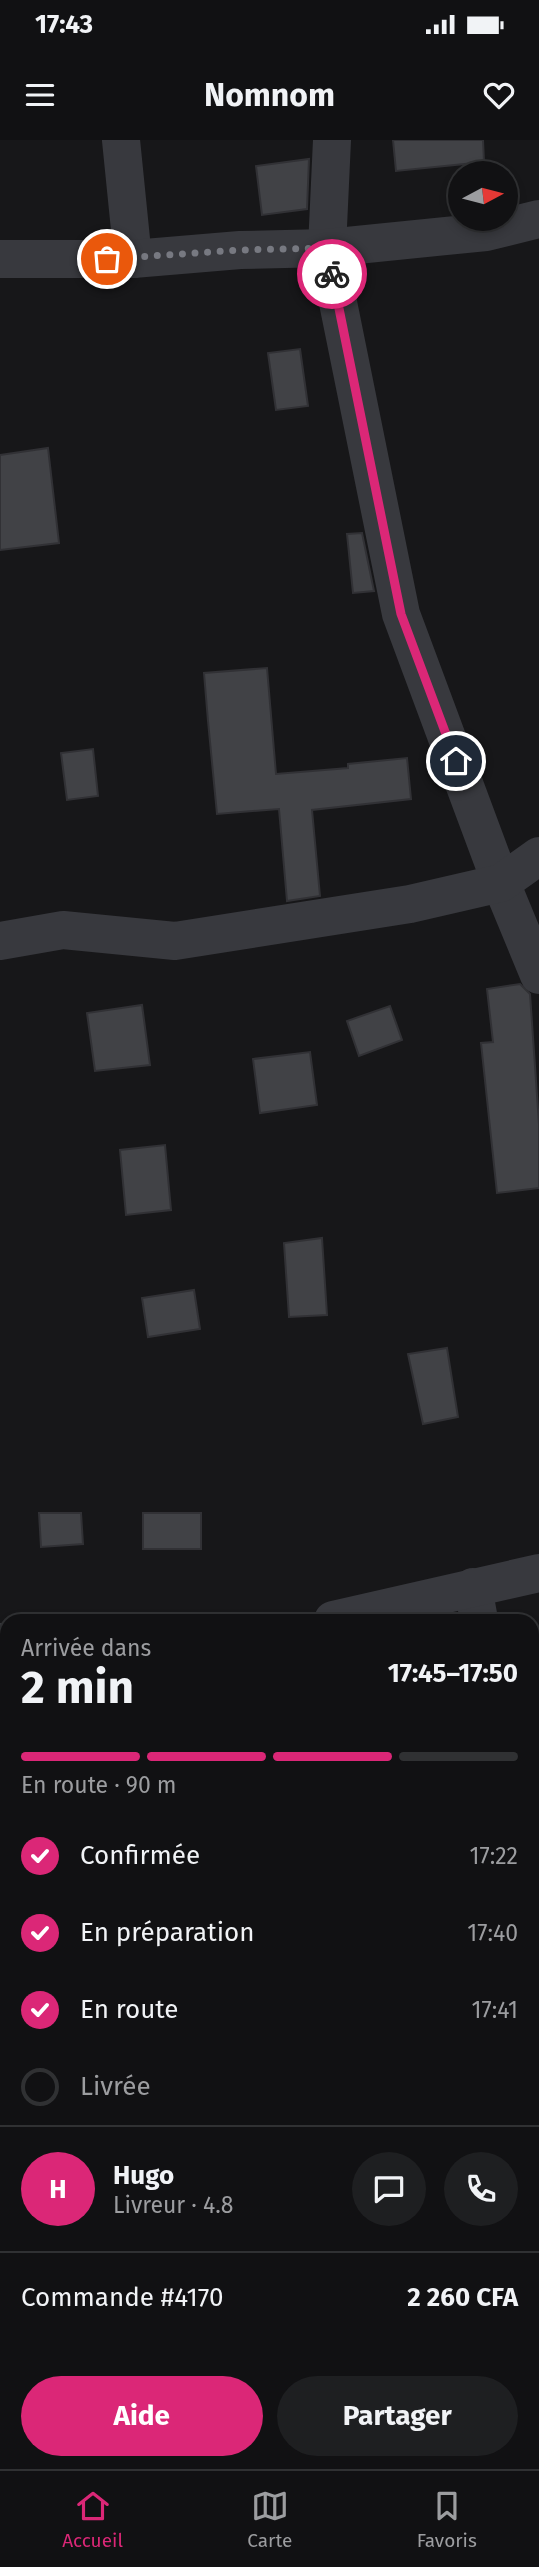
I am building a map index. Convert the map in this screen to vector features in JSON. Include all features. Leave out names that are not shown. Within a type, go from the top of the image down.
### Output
[{"type":"street","points":[[121,140],[133,259]]},
{"type":"street","points":[[332,140],[327,248],[401,614],[501,883],[539,975]]},
{"type":"street","points":[[0,259],[133,259],[240,250],[327,248],[485,232],[539,219]]},
{"type":"street","points":[[0,941],[63,930],[175,941],[410,905],[501,883],[539,856]]},
{"type":"street","points":[[387,1614],[476,1604],[539,1573]]},
{"type":"building","points":[[393,140],[483,140],[484,161],[448,161],[448,166],[396,171]]},
{"type":"building","points":[[309,159],[307,209],[262,215],[256,166]]},
{"type":"building","points":[[300,349],[308,406],[276,410],[268,353]]},
{"type":"building","points":[[48,448],[59,543],[0,550],[0,455]]},
{"type":"building","points":[[362,533],[374,591],[353,593],[347,534]]},
{"type":"building","points":[[267,668],[276,774],[348,768],[348,764],[407,758],[411,799],[312,810],[320,896],[287,901],[279,809],[217,814],[204,673]]},
{"type":"building","points":[[93,749],[98,796],[67,800],[61,753]]},
{"type":"building","points":[[520,984],[530,994],[539,1124],[539,1188],[497,1193],[481,1043],[493,1042],[487,989]]},
{"type":"building","points":[[142,1005],[150,1065],[95,1071],[87,1013]]},
{"type":"building","points":[[390,1006],[402,1040],[359,1056],[347,1021]]},
{"type":"building","points":[[310,1052],[317,1105],[260,1113],[253,1059]]},
{"type":"building","points":[[165,1145],[171,1210],[126,1215],[120,1150]]},
{"type":"building","points":[[322,1238],[327,1315],[289,1317],[284,1243]]},
{"type":"building","points":[[194,1290],[200,1329],[148,1337],[142,1298]]},
{"type":"building","points":[[447,1348],[458,1417],[423,1424],[408,1354]]},
{"type":"building","points":[[39,1513],[81,1513],[83,1544],[41,1547]]},
{"type":"building","points":[[143,1513],[201,1513],[201,1549],[143,1549]]},
{"type":"way so far","points":[[107,259],[240,250],[327,248],[332,274]]},
{"type":"route","points":[[332,274],[401,614],[456,761]]}]
